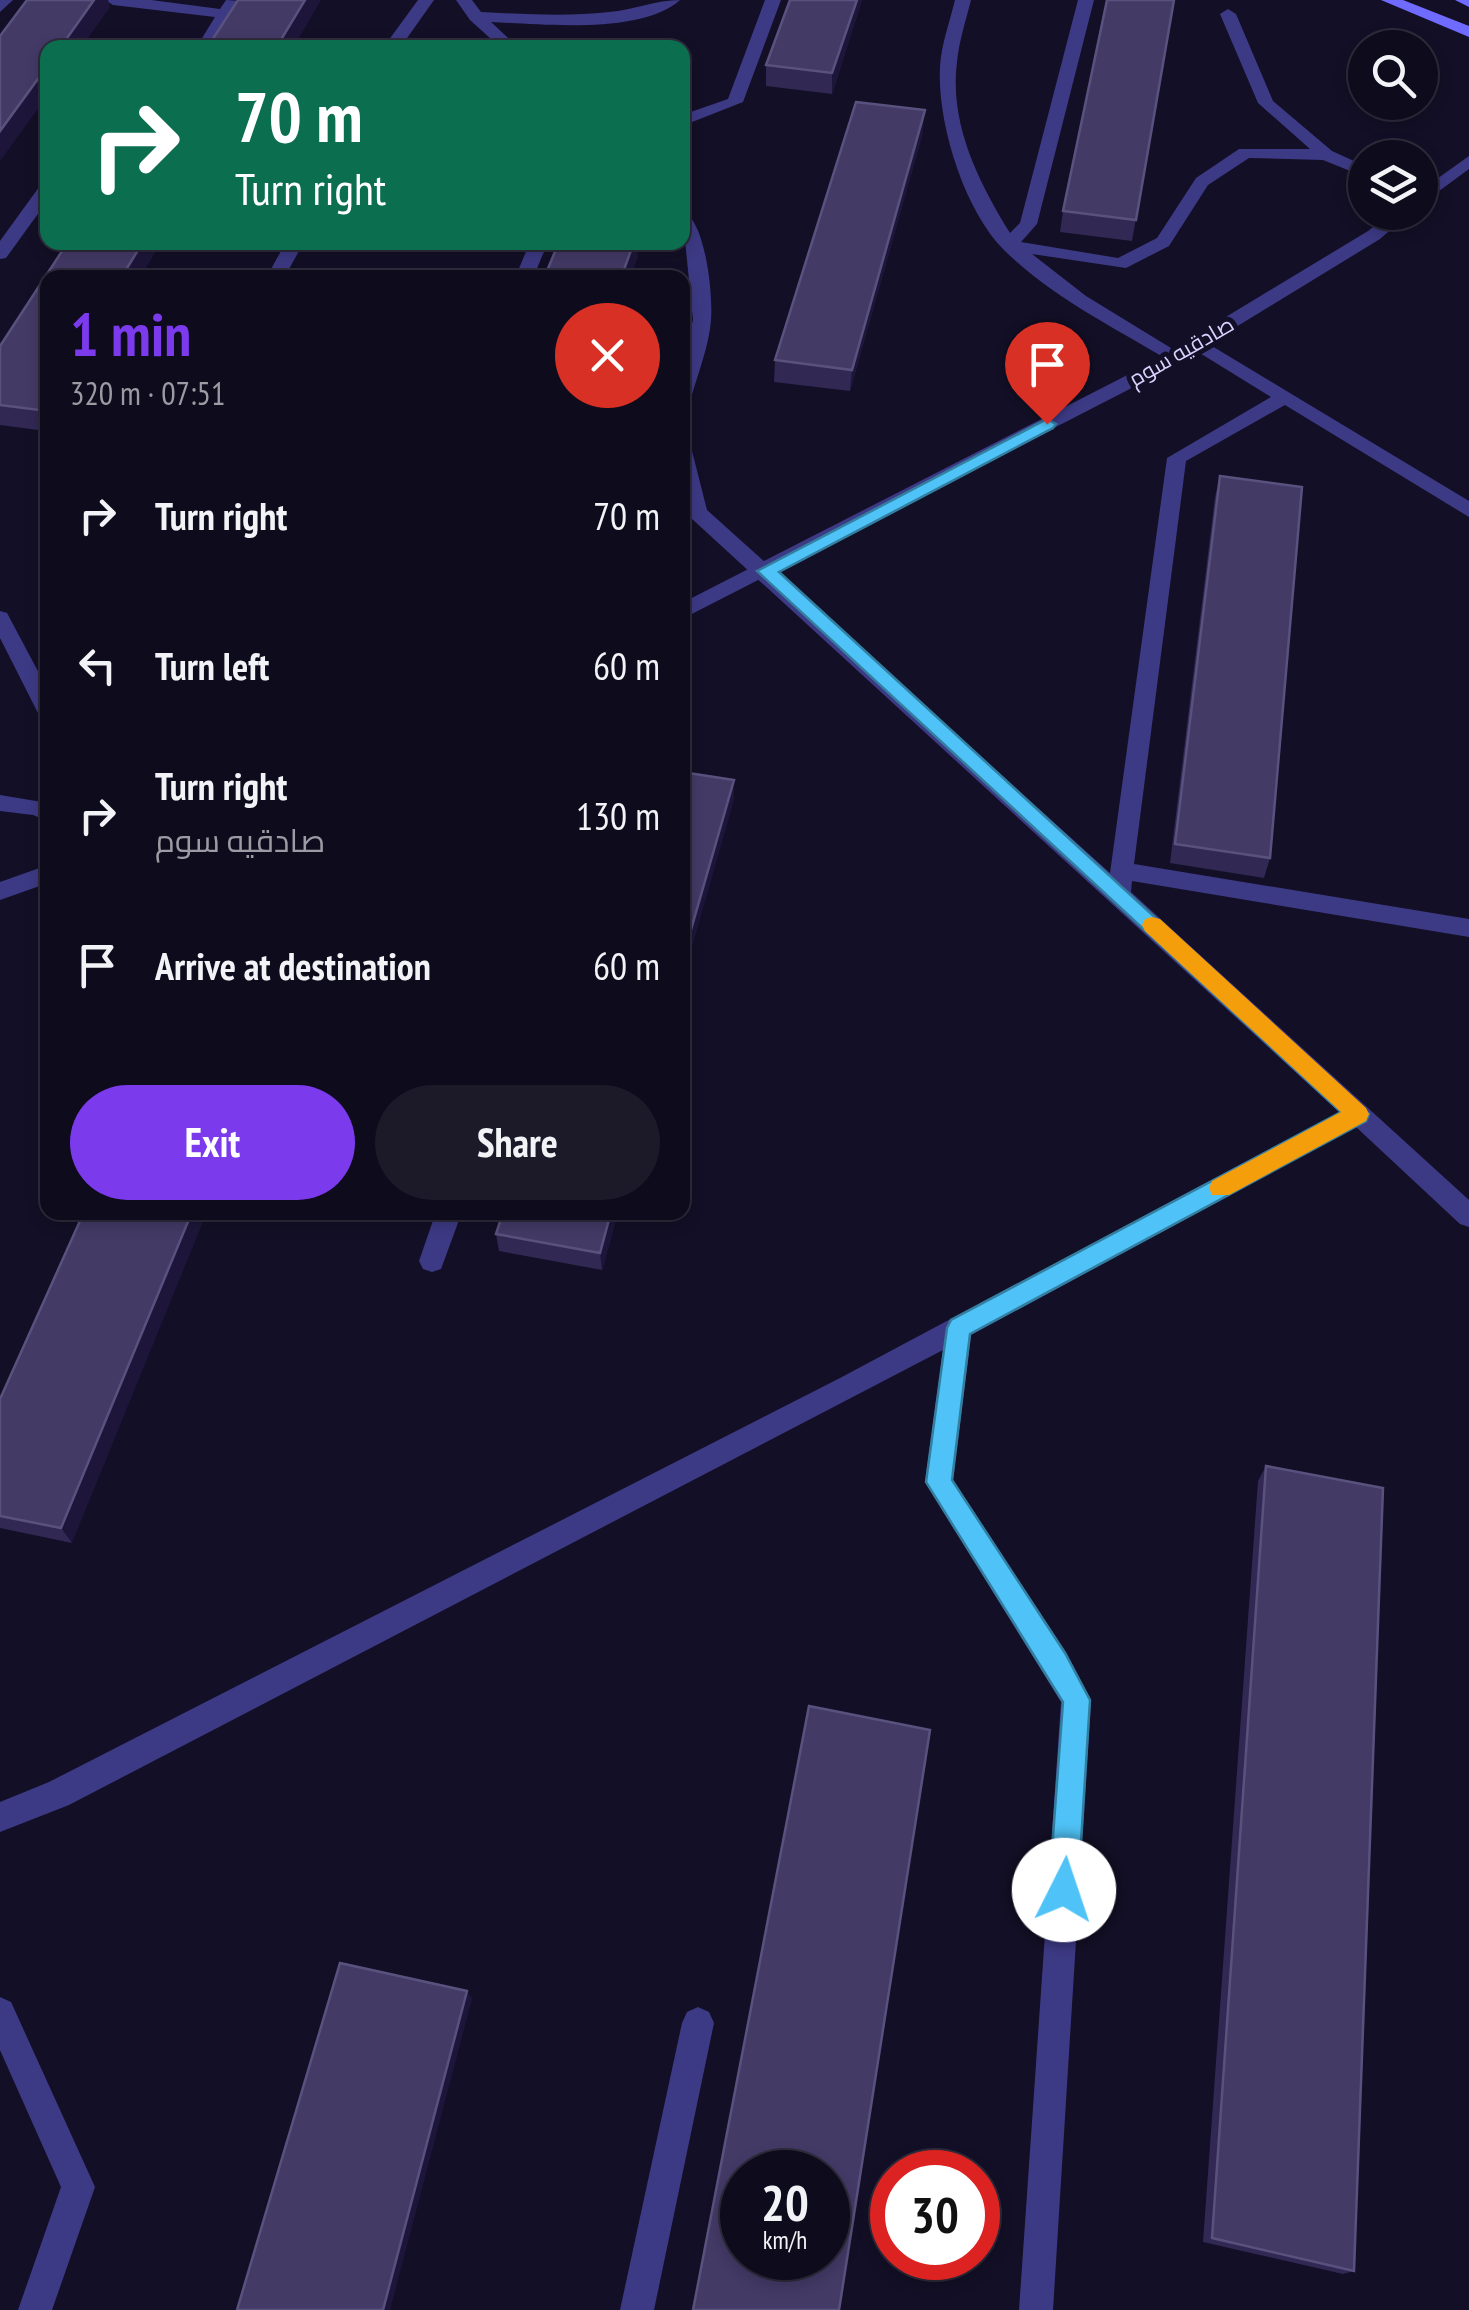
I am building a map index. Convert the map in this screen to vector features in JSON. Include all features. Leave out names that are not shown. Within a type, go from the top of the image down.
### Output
[{"type":"main road","points":[[1389,0],[1469,32]]},
{"type":"street","points":[[0,7],[6,0]]},
{"type":"street","points":[[113,0],[229,7],[209,40]]},
{"type":"street","points":[[398,40],[426,0]]},
{"type":"street","points":[[464,0],[476,17],[502,40]]},
{"type":"street","points":[[476,17],[586,19],[661,9],[672,0]]},
{"type":"street","points":[[690,118],[735,102],[773,0]]},
{"type":"street","points":[[963,0],[948,64],[950,111],[969,181],[1009,246],[1080,300],[1175,356]]},
{"type":"street","points":[[1009,246],[1028,224],[1086,0]]},
{"type":"street","points":[[1228,14],[1266,103],[1326,155],[1348,165]]},
{"type":"street","points":[[1009,246],[1120,264],[1163,242],[1202,182],[1245,154],[1326,155]]},
{"type":"street","points":[[1438,185],[1469,162]]},
{"type":"street","points":[[0,254],[40,197]]},
{"type":"street","points":[[690,226],[702,320],[690,367]]},
{"type":"street","name":"صادقیه سوم","points":[[690,608],[1175,356],[1380,230]]},
{"type":"street","points":[[1196,343],[1469,510]]},
{"type":"street","points":[[1120,882],[1177,458],[1285,398]]},
{"type":"street","points":[[690,482],[698,513],[1120,882],[1358,1114],[1469,1216]]},
{"type":"street","points":[[0,618],[40,696]]},
{"type":"street","points":[[0,803],[40,808]]},
{"type":"street","points":[[0,891],[40,877]]},
{"type":"street","points":[[1120,882],[1469,928]]},
{"type":"street","points":[[0,1817],[58,1794],[959,1328],[1358,1114]]},
{"type":"street","points":[[432,1261],[447,1220]]},
{"type":"street","points":[[959,1328],[939,1482],[1056,1662],[1076,1700],[1036,2310]]},
{"type":"street","points":[[0,2013],[78,2187],[35,2310]]},
{"type":"street","points":[[637,2310],[698,2022]]},
{"type":"building","points":[[27,0],[94,0],[66,40],[40,40],[40,76],[0,131],[0,36]]},
{"type":"building","points":[[238,0],[305,0],[281,40],[212,40]]},
{"type":"building","points":[[790,0],[857,0],[832,73],[766,65]]},
{"type":"building","points":[[1107,0],[1174,0],[1136,220],[1063,211]]},
{"type":"building","points":[[856,102],[925,110],[852,370],[775,360]]},
{"type":"building","points":[[63,250],[138,250],[126,270],[50,270]]},
{"type":"building","points":[[556,250],[631,250],[624,270],[547,270]]},
{"type":"building","points":[[40,285],[39,410],[0,405],[0,346]]},
{"type":"building","points":[[1220,476],[1302,487],[1270,858],[1175,844]]},
{"type":"building","points":[[690,773],[734,780],[690,933]]},
{"type":"building","points":[[80,1220],[189,1220],[61,1528],[0,1516],[0,1399]]},
{"type":"building","points":[[500,1220],[609,1220],[600,1253],[496,1234]]},
{"type":"building","points":[[1266,1466],[1383,1488],[1354,2271],[1212,2238]]},
{"type":"building","points":[[809,1706],[930,1730],[850,2240],[850,2150],[724,2150]]},
{"type":"building","points":[[340,1963],[467,1991],[383,2310],[237,2310]]},
{"type":"building","points":[[720,2169],[720,2280],[844,2280],[839,2310],[693,2310]]},
{"type":"slow traffic","points":[[1152,925],[1358,1114],[1220,1188]]},
{"type":"route","points":[[1047,424],[766,571],[1358,1114],[959,1328],[939,1482],[1056,1662],[1076,1700],[1064,1890]]}]
